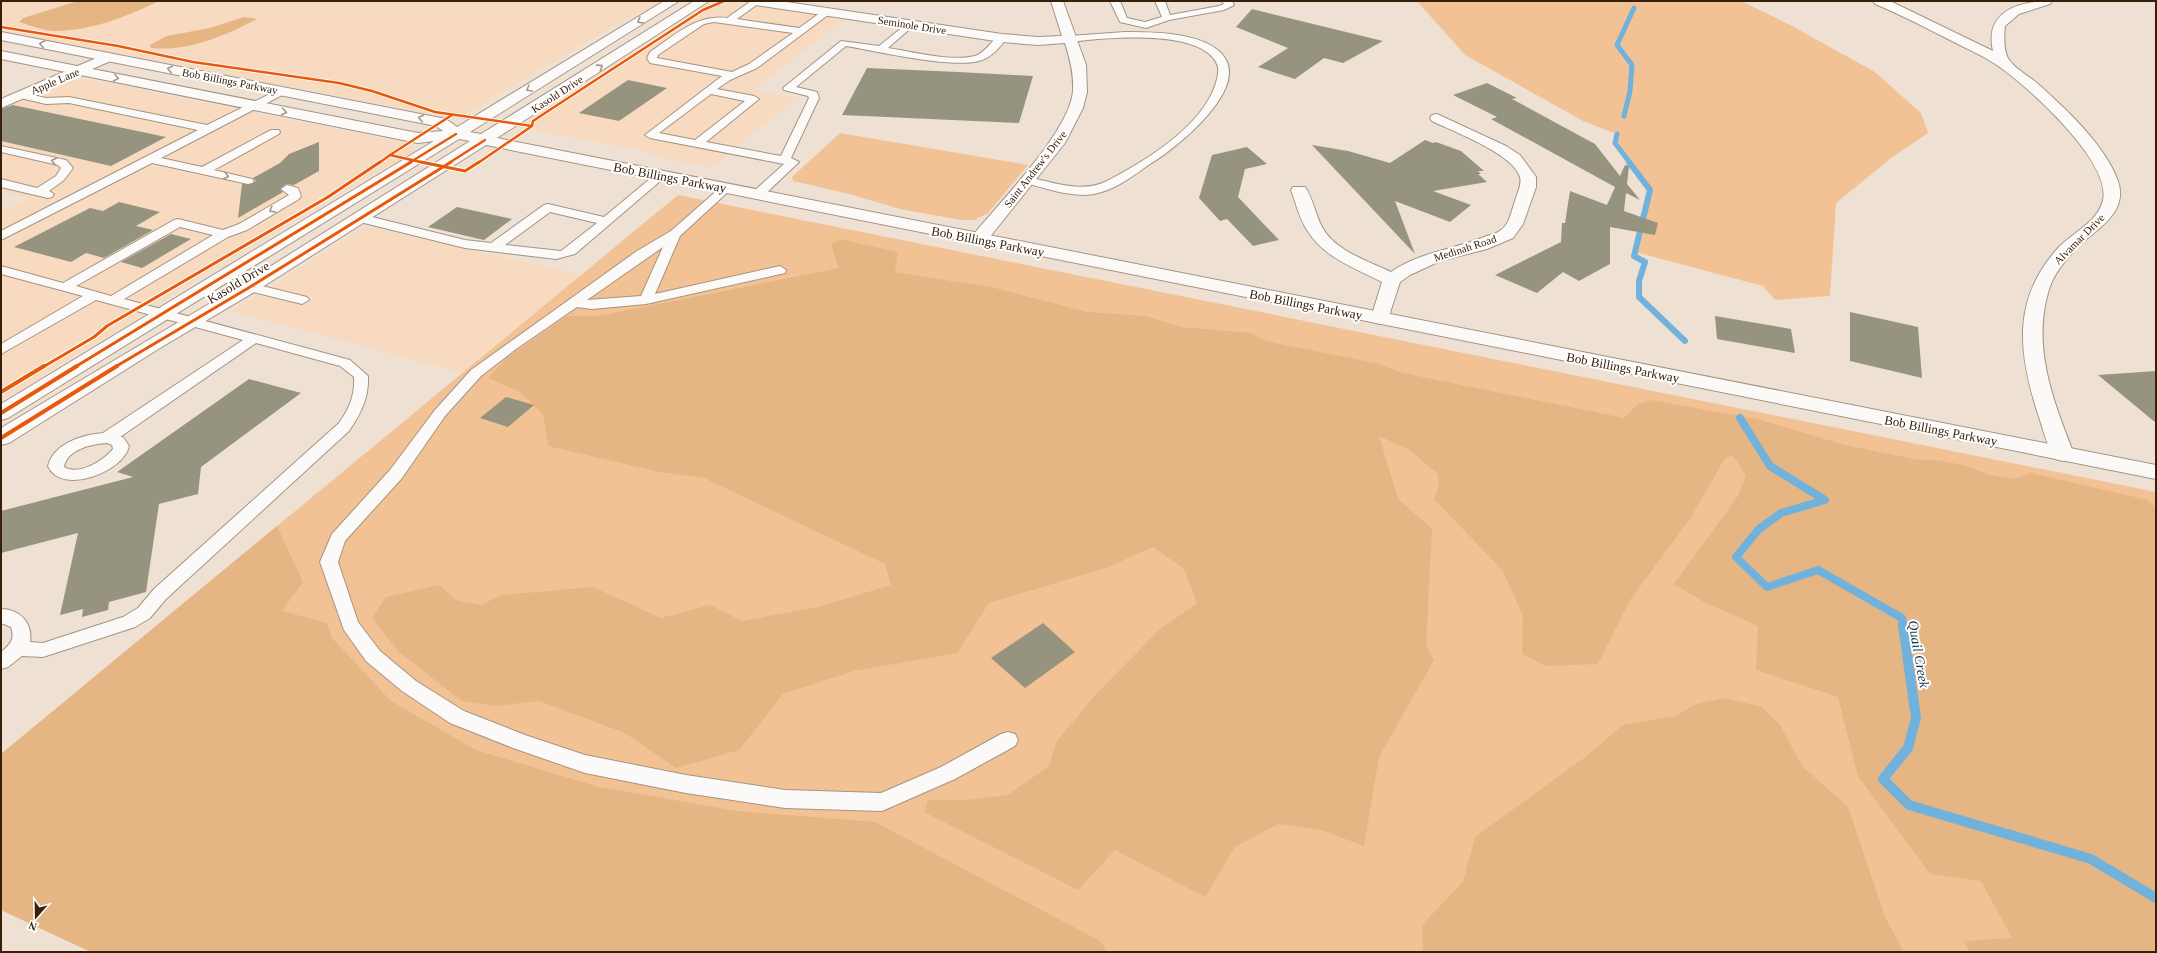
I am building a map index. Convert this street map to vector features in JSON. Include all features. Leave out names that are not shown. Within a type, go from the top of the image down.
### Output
[{"type":"main road","name":"Kasold Drive","points":[[1,413],[673,1]]},
{"type":"main road","name":"Kasold Drive","points":[[1,438],[250,287],[703,1]]},
{"type":"main road","name":"Seminole Drive","points":[[756,1],[1002,38],[1038,41],[1070,39]]},
{"type":"main road","name":"Saint Andrew's Drive","points":[[979,239],[1060,140],[1076,108],[1081,77],[1057,1]]},
{"type":"main road","name":"Alvamar Drive","points":[[1879,1],[2002,61],[2044,98],[2082,136],[2102,164],[2112,186],[2112,197],[2109,206],[2102,217],[2070,245],[2055,262],[2042,282],[2034,310],[2032,330],[2038,382],[2063,454]]},
{"type":"main road","points":[[2002,61],[1997,39],[1999,25],[2015,11],[2046,1]]},
{"type":"main road","name":"Bob Billings Parkway","points":[[1,36],[442,122],[456,134]]},
{"type":"main road","name":"Bob Billings Parkway","points":[[1,55],[418,138],[456,134],[661,176],[2156,472]]},
{"type":"main road","name":"Apple Lane","points":[[1,104],[108,57]]},
{"type":"main road","name":"Medinah Road","points":[[1392,280],[1404,271],[1434,257],[1481,245],[1506,234],[1515,224],[1528,187],[1528,177],[1523,168],[1514,158],[1500,149],[1437,118]]},
{"type":"main road","points":[[1299,190],[1315,230],[1322,239],[1334,250],[1392,280],[1380,318]]},
{"type":"lane","points":[[730,20],[756,1]]},
{"type":"lane","points":[[1027,180],[1086,191],[1103,187],[1162,152],[1188,131],[1215,96],[1223,82],[1223,64],[1218,56],[1205,46],[1147,30],[1123,20],[1115,1]]},
{"type":"lane","points":[[1160,1],[1167,18]]},
{"type":"lane","points":[[1070,39],[1147,30],[1167,18],[1221,8],[1228,5],[1227,1]]},
{"type":"lane","points":[[757,195],[793,162],[650,135],[709,91],[733,75],[753,66],[828,12]]},
{"type":"lane","points":[[733,75],[654,62],[652,58],[653,54],[701,22],[714,19],[801,31]]},
{"type":"lane","points":[[882,48],[910,24]]},
{"type":"lane","points":[[785,160],[814,98],[813,94],[804,90],[788,88],[844,42],[932,58],[979,58],[992,50],[1002,38]]},
{"type":"lane","points":[[1,236],[282,91]]},
{"type":"lane","points":[[697,144],[754,99],[709,91]]},
{"type":"lane","points":[[20,95],[46,101],[70,100],[209,129]]},
{"type":"lane","points":[[204,171],[275,132]]},
{"type":"lane","points":[[1,149],[62,162],[67,168],[60,178],[39,192]]},
{"type":"lane","points":[[151,159],[248,181]]},
{"type":"lane","points":[[360,218],[465,244],[556,255],[564,254],[571,250],[661,176]]},
{"type":"lane","points":[[1,183],[71,200]]},
{"type":"lane","points":[[1,195],[17,187]]},
{"type":"lane","points":[[725,188],[675,234],[599,284],[511,346],[476,373],[440,413],[396,474],[338,538],[329,562],[350,625],[373,656],[409,686],[457,717],[520,742],[585,764],[686,784],[785,799],[882,802],[948,773],[1008,740]]},
{"type":"lane","points":[[113,300],[224,234],[243,227],[295,196],[294,191],[287,189]]},
{"type":"lane","points":[[494,247],[548,208],[606,221]]},
{"type":"lane","points":[[65,287],[178,223],[224,234]]},
{"type":"lane","points":[[646,300],[675,234]]},
{"type":"lane","points":[[1,270],[345,363],[361,376],[362,393],[356,409],[344,427],[160,594],[144,613],[129,622],[43,650],[19,648]]},
{"type":"lane","points":[[574,303],[592,305],[646,300],[780,270]]},
{"type":"lane","points":[[1,283],[17,274]]},
{"type":"lane","points":[[250,287],[302,300]]},
{"type":"lane","points":[[1,350],[95,295]]},
{"type":"lane","points":[[107,438],[255,338]]},
{"type":"lane","points":[[1,616],[7,616],[19,623],[23,635],[19,648],[1,662]]},
{"type":"shaded area","points":[[1,1],[663,1],[613,26],[467,114],[452,118],[1,31]]},
{"type":"shaded area","points":[[78,1],[159,1],[109,22],[82,28],[51,31],[19,22],[23,18]]},
{"type":"shaded area","points":[[721,1],[845,19],[753,90],[797,98],[711,168],[669,160],[634,149],[538,131],[529,126],[529,120],[535,115],[706,5]]},
{"type":"shaded area","points":[[1417,1],[1741,1],[1792,26],[1875,72],[1921,113],[1928,133],[1891,158],[1836,203],[1830,296],[1775,300],[1763,286],[1635,252],[1650,190],[1615,143],[1617,134],[1583,121],[1465,55]]},
{"type":"shaded area","points":[[244,17],[257,19],[219,37],[192,45],[165,49],[151,48],[150,45],[167,36],[210,28]]},
{"type":"shaded area","points":[[79,79],[87,79],[402,142],[410,144],[415,151],[399,162],[373,174],[183,288],[115,332],[1,400],[1,212],[28,198],[1,191],[1,109],[60,84]]},
{"type":"shaded area","points":[[840,133],[1028,165],[988,213],[974,220],[961,220],[900,209],[849,194],[793,181],[792,177]]},
{"type":"shaded area","points":[[678,195],[2156,492],[2156,952],[91,952],[1,910],[1,754]]},
{"type":"shaded area","points":[[366,226],[581,275],[462,373],[232,311]]},
{"type":"shaded area","points":[[839,239],[898,252],[895,272],[995,288],[1087,312],[1146,316],[1180,327],[1251,333],[1265,341],[1376,363],[1403,373],[1624,418],[1638,404],[1651,400],[1757,419],[1845,445],[1918,460],[1938,460],[1967,466],[1987,474],[2013,479],[2031,473],[2148,500],[2156,508],[2156,952],[1969,952],[1964,941],[2012,938],[1981,881],[1930,874],[1858,776],[1838,697],[1756,670],[1758,626],[1702,601],[1674,584],[1738,496],[1746,476],[1733,456],[1725,458],[1690,519],[1630,600],[1598,664],[1546,666],[1522,654],[1523,616],[1503,571],[1434,499],[1439,485],[1438,474],[1410,450],[1379,436],[1398,499],[1432,529],[1426,645],[1434,660],[1379,757],[1364,846],[1321,830],[1278,824],[1235,847],[1205,897],[1115,850],[1078,890],[924,812],[928,800],[967,800],[1008,795],[1049,766],[1057,741],[1096,694],[1159,630],[1197,603],[1184,569],[1153,547],[1106,568],[989,603],[957,653],[854,671],[783,694],[739,750],[676,768],[625,733],[539,701],[496,706],[462,701],[400,653],[372,618],[386,597],[439,585],[456,600],[481,605],[502,595],[593,587],[661,618],[710,605],[742,621],[818,607],[891,585],[885,564],[704,478],[660,472],[548,446],[543,414],[520,392],[488,378],[508,357],[567,316],[598,316],[839,268],[831,245]]},
{"type":"shaded area","points":[[277,526],[303,582],[282,611],[327,623],[332,638],[391,701],[476,750],[599,787],[737,811],[875,822],[1100,941],[1108,952],[91,952],[1,910],[1,754]]},
{"type":"shaded area","points":[[1725,698],[1762,707],[1780,725],[1802,766],[1848,807],[1885,917],[1904,952],[1423,952],[1422,925],[1463,882],[1475,837],[1584,758],[1623,725],[1676,716],[1696,704]]},
{"type":"building","points":[[1252,9],[1383,41],[1343,63],[1324,58],[1295,79],[1258,67],[1288,48],[1236,27]]},
{"type":"building","points":[[867,68],[1033,76],[1019,123],[842,115]]},
{"type":"building","points":[[628,80],[667,88],[619,121],[579,113]]},
{"type":"building","points":[[1487,83],[1517,98],[1512,99],[1595,144],[1620,176],[1625,165],[1629,166],[1627,184],[1640,200],[1626,193],[1624,211],[1658,223],[1655,235],[1610,227],[1610,264],[1579,281],[1563,272],[1537,293],[1495,275],[1561,242],[1562,223],[1565,223],[1570,191],[1607,205],[1615,187],[1491,119],[1497,117],[1453,95]]},
{"type":"building","points":[[13,105],[166,137],[111,166],[1,141],[1,109]]},
{"type":"building","points":[[1425,140],[1433,143],[1436,142],[1461,151],[1484,171],[1478,171],[1481,174],[1478,174],[1487,182],[1433,191],[1471,205],[1450,222],[1395,201],[1415,254],[1312,145],[1348,151],[1390,163]]},
{"type":"building","points":[[319,142],[319,171],[294,185],[286,184],[280,189],[283,192],[238,218],[242,184],[252,184],[256,181],[253,178],[280,163],[289,154]]},
{"type":"building","points":[[1247,147],[1267,164],[1245,169],[1238,197],[1279,240],[1253,246],[1227,219],[1220,221],[1199,198],[1212,155]]},
{"type":"building","points":[[119,202],[160,212],[136,226],[153,230],[104,258],[86,253],[71,262],[14,247],[90,208],[103,211]]},
{"type":"building","points":[[457,207],[512,219],[484,240],[428,227]]},
{"type":"building","points":[[171,234],[191,239],[142,268],[121,262]]},
{"type":"building","points":[[1850,312],[1918,327],[1922,378],[1850,361]]},
{"type":"building","points":[[1715,316],[1791,329],[1795,353],[1717,339]]},
{"type":"building","points":[[2156,371],[2156,423],[2098,375]]},
{"type":"building","points":[[249,379],[301,393],[201,467],[198,494],[159,504],[146,592],[109,602],[108,610],[82,617],[83,609],[60,615],[78,533],[1,553],[1,511],[133,477],[117,472]]},
{"type":"building","points":[[506,397],[534,405],[508,427],[480,418]]},
{"type":"building","points":[[1043,623],[1075,652],[1025,688],[991,658]]},
{"type":"waterway","name":"Quail Creek","points":[[1624,116],[1630,91],[1632,65],[1617,45],[1634,8]]},
{"type":"waterway","name":"Quail Creek","points":[[1617,134],[1615,143],[1630,163]]},
{"type":"waterway","name":"Quail Creek","points":[[1629,162],[1650,190],[1634,256],[1645,262],[1639,281],[1639,297],[1685,341]]},
{"type":"waterway","name":"Quail Creek","points":[[1740,418],[1770,466],[1825,500],[1781,513],[1759,529],[1736,557],[1767,587],[1818,570],[1902,618],[1903,626]]},
{"type":"waterway","name":"Quail Creek","points":[[1903,625],[1916,718],[1908,748],[1883,779],[1909,805],[2091,859],[2156,898]]},
{"type":"cycle path","points":[[452,115],[390,155],[465,171],[532,126],[533,121],[542,115],[703,10],[724,1]]},
{"type":"cycle path","points":[[1,27],[118,46],[193,62],[339,83],[372,91],[435,112],[532,126]]},
{"type":"cycle path","points":[[1,413],[456,134]]},
{"type":"cycle path","points":[[1,438],[153,344],[250,287],[485,140]]},
{"type":"cycle path","points":[[1,392],[94,337],[107,326],[328,197],[390,155]]}]
